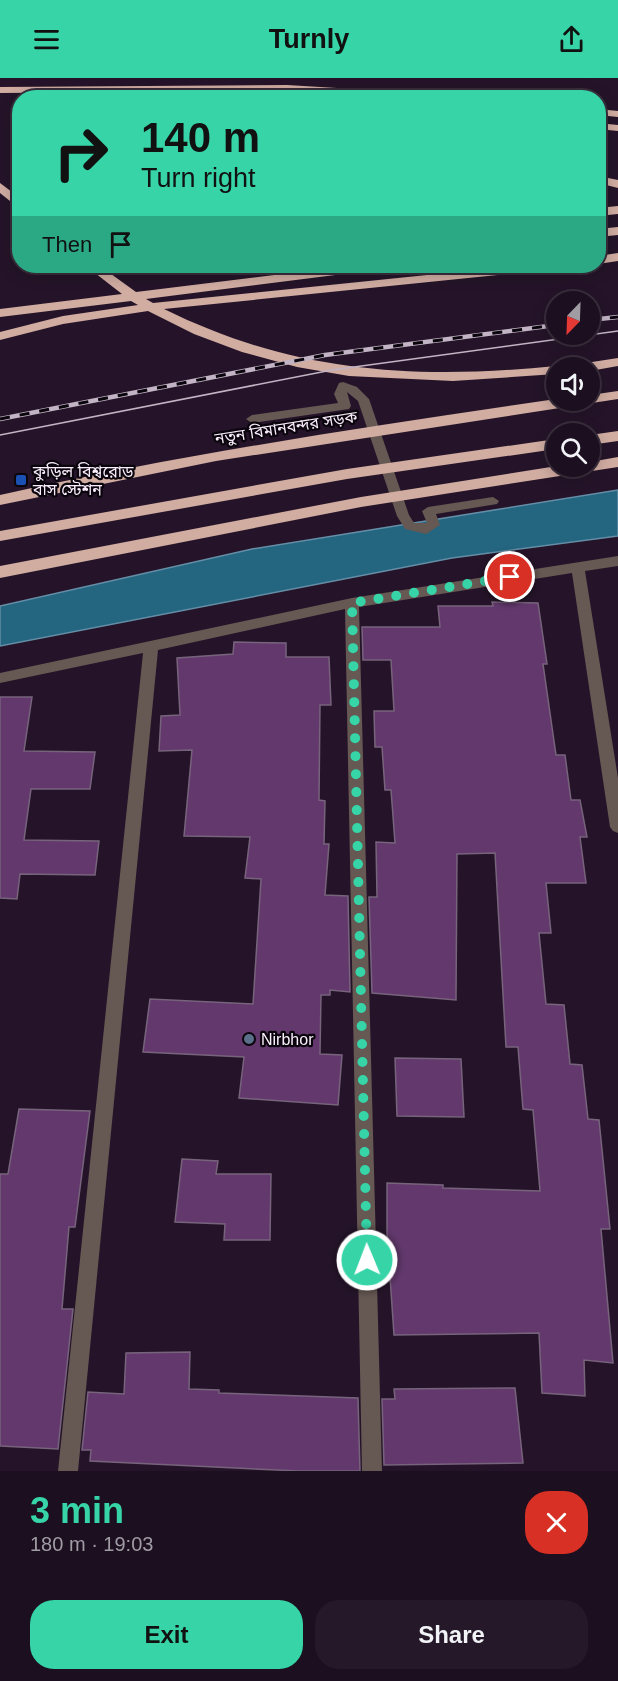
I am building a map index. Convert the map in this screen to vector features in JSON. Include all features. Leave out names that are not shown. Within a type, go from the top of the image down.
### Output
[{"type":"highway","points":[[0,90],[287,88],[320,90]]},
{"type":"highway","points":[[102,273],[133,296],[199,332],[279,358],[399,377],[496,376],[546,371]]},
{"type":"highway","points":[[240,281],[273,273]]},
{"type":"highway","points":[[0,313],[312,273]]},
{"type":"highway","points":[[0,336],[63,320],[178,303],[482,273]]},
{"type":"highway","points":[[600,365],[618,362]]},
{"type":"highway","points":[[600,398],[618,395]]},
{"type":"highway","name":"নতুন বিমানবন্দর সড়ক","points":[[0,500],[132,472],[286,445],[546,405]]},
{"type":"highway","points":[[600,439],[618,436]]},
{"type":"highway","points":[[0,537],[245,490],[462,455],[546,445]]},
{"type":"highway","points":[[0,572],[406,494],[618,462]]},
{"type":"street","points":[[252,419],[345,406],[340,394],[343,387],[353,390],[363,399],[403,516],[410,526],[426,530],[434,525],[429,511],[493,501]]},
{"type":"street","points":[[0,678],[352,603],[618,561]]},
{"type":"street","points":[[578,566],[618,826]]},
{"type":"street","points":[[352,603],[372,1471]]},
{"type":"street","points":[[68,1471],[151,646]]},
{"type":"water","points":[[618,490],[618,536],[452,558],[0,646],[0,606],[252,549]]},
{"type":"building","points":[[492,602],[538,603],[547,664],[543,664],[556,755],[565,755],[571,800],[580,800],[587,837],[580,837],[586,883],[546,883],[551,933],[539,933],[546,1004],[564,1005],[570,1064],[582,1065],[588,1119],[599,1120],[610,1229],[601,1229],[613,1363],[584,1360],[585,1396],[542,1393],[539,1333],[394,1335],[387,1233],[387,1183],[443,1185],[443,1188],[540,1191],[533,1110],[523,1109],[518,1047],[506,1047],[495,853],[457,854],[456,1000],[372,993],[369,897],[377,897],[376,842],[395,843],[391,790],[385,790],[382,747],[375,747],[374,711],[394,711],[391,660],[363,660],[362,627],[440,627],[438,606],[493,606]]},
{"type":"building","points":[[234,642],[286,643],[286,657],[329,657],[331,705],[320,705],[319,800],[325,801],[324,844],[329,844],[325,895],[348,896],[350,992],[330,990],[330,995],[321,995],[320,1054],[342,1055],[338,1105],[239,1098],[244,1057],[143,1052],[150,999],[253,1004],[261,879],[245,878],[250,837],[184,836],[192,750],[159,751],[161,716],[180,715],[177,658],[233,654]]},
{"type":"building","points":[[0,697],[32,697],[24,751],[95,752],[90,789],[31,789],[24,840],[99,841],[95,875],[20,874],[17,899],[0,898]]},
{"type":"building","points":[[395,1058],[461,1059],[464,1117],[397,1116]]},
{"type":"building","points":[[19,1109],[90,1111],[75,1227],[69,1227],[62,1309],[73,1309],[58,1449],[0,1446],[0,1174],[8,1174]]},
{"type":"building","points":[[182,1159],[218,1161],[216,1174],[271,1174],[270,1240],[224,1240],[225,1224],[175,1222]]},
{"type":"building","points":[[190,1352],[189,1389],[219,1390],[219,1393],[358,1398],[360,1471],[298,1471],[90,1461],[91,1450],[82,1450],[88,1392],[124,1394],[126,1353]]},
{"type":"building","points":[[515,1388],[523,1463],[384,1465],[382,1399],[395,1399],[394,1389]]},
{"type":"tram line","points":[[0,435],[332,370],[618,331]]},
{"type":"railway","points":[[600,319],[618,317]]},
{"type":"railway","points":[[0,419],[325,355],[546,326]]},
{"type":"place","name":"কুড়িল বিশ্বরোড বাস স্টেশন","points":[[21,480]]},
{"type":"place","name":"Nirbhor","points":[[249,1039]]},
{"type":"route","points":[[367,1260],[352,603],[510,577]]}]
